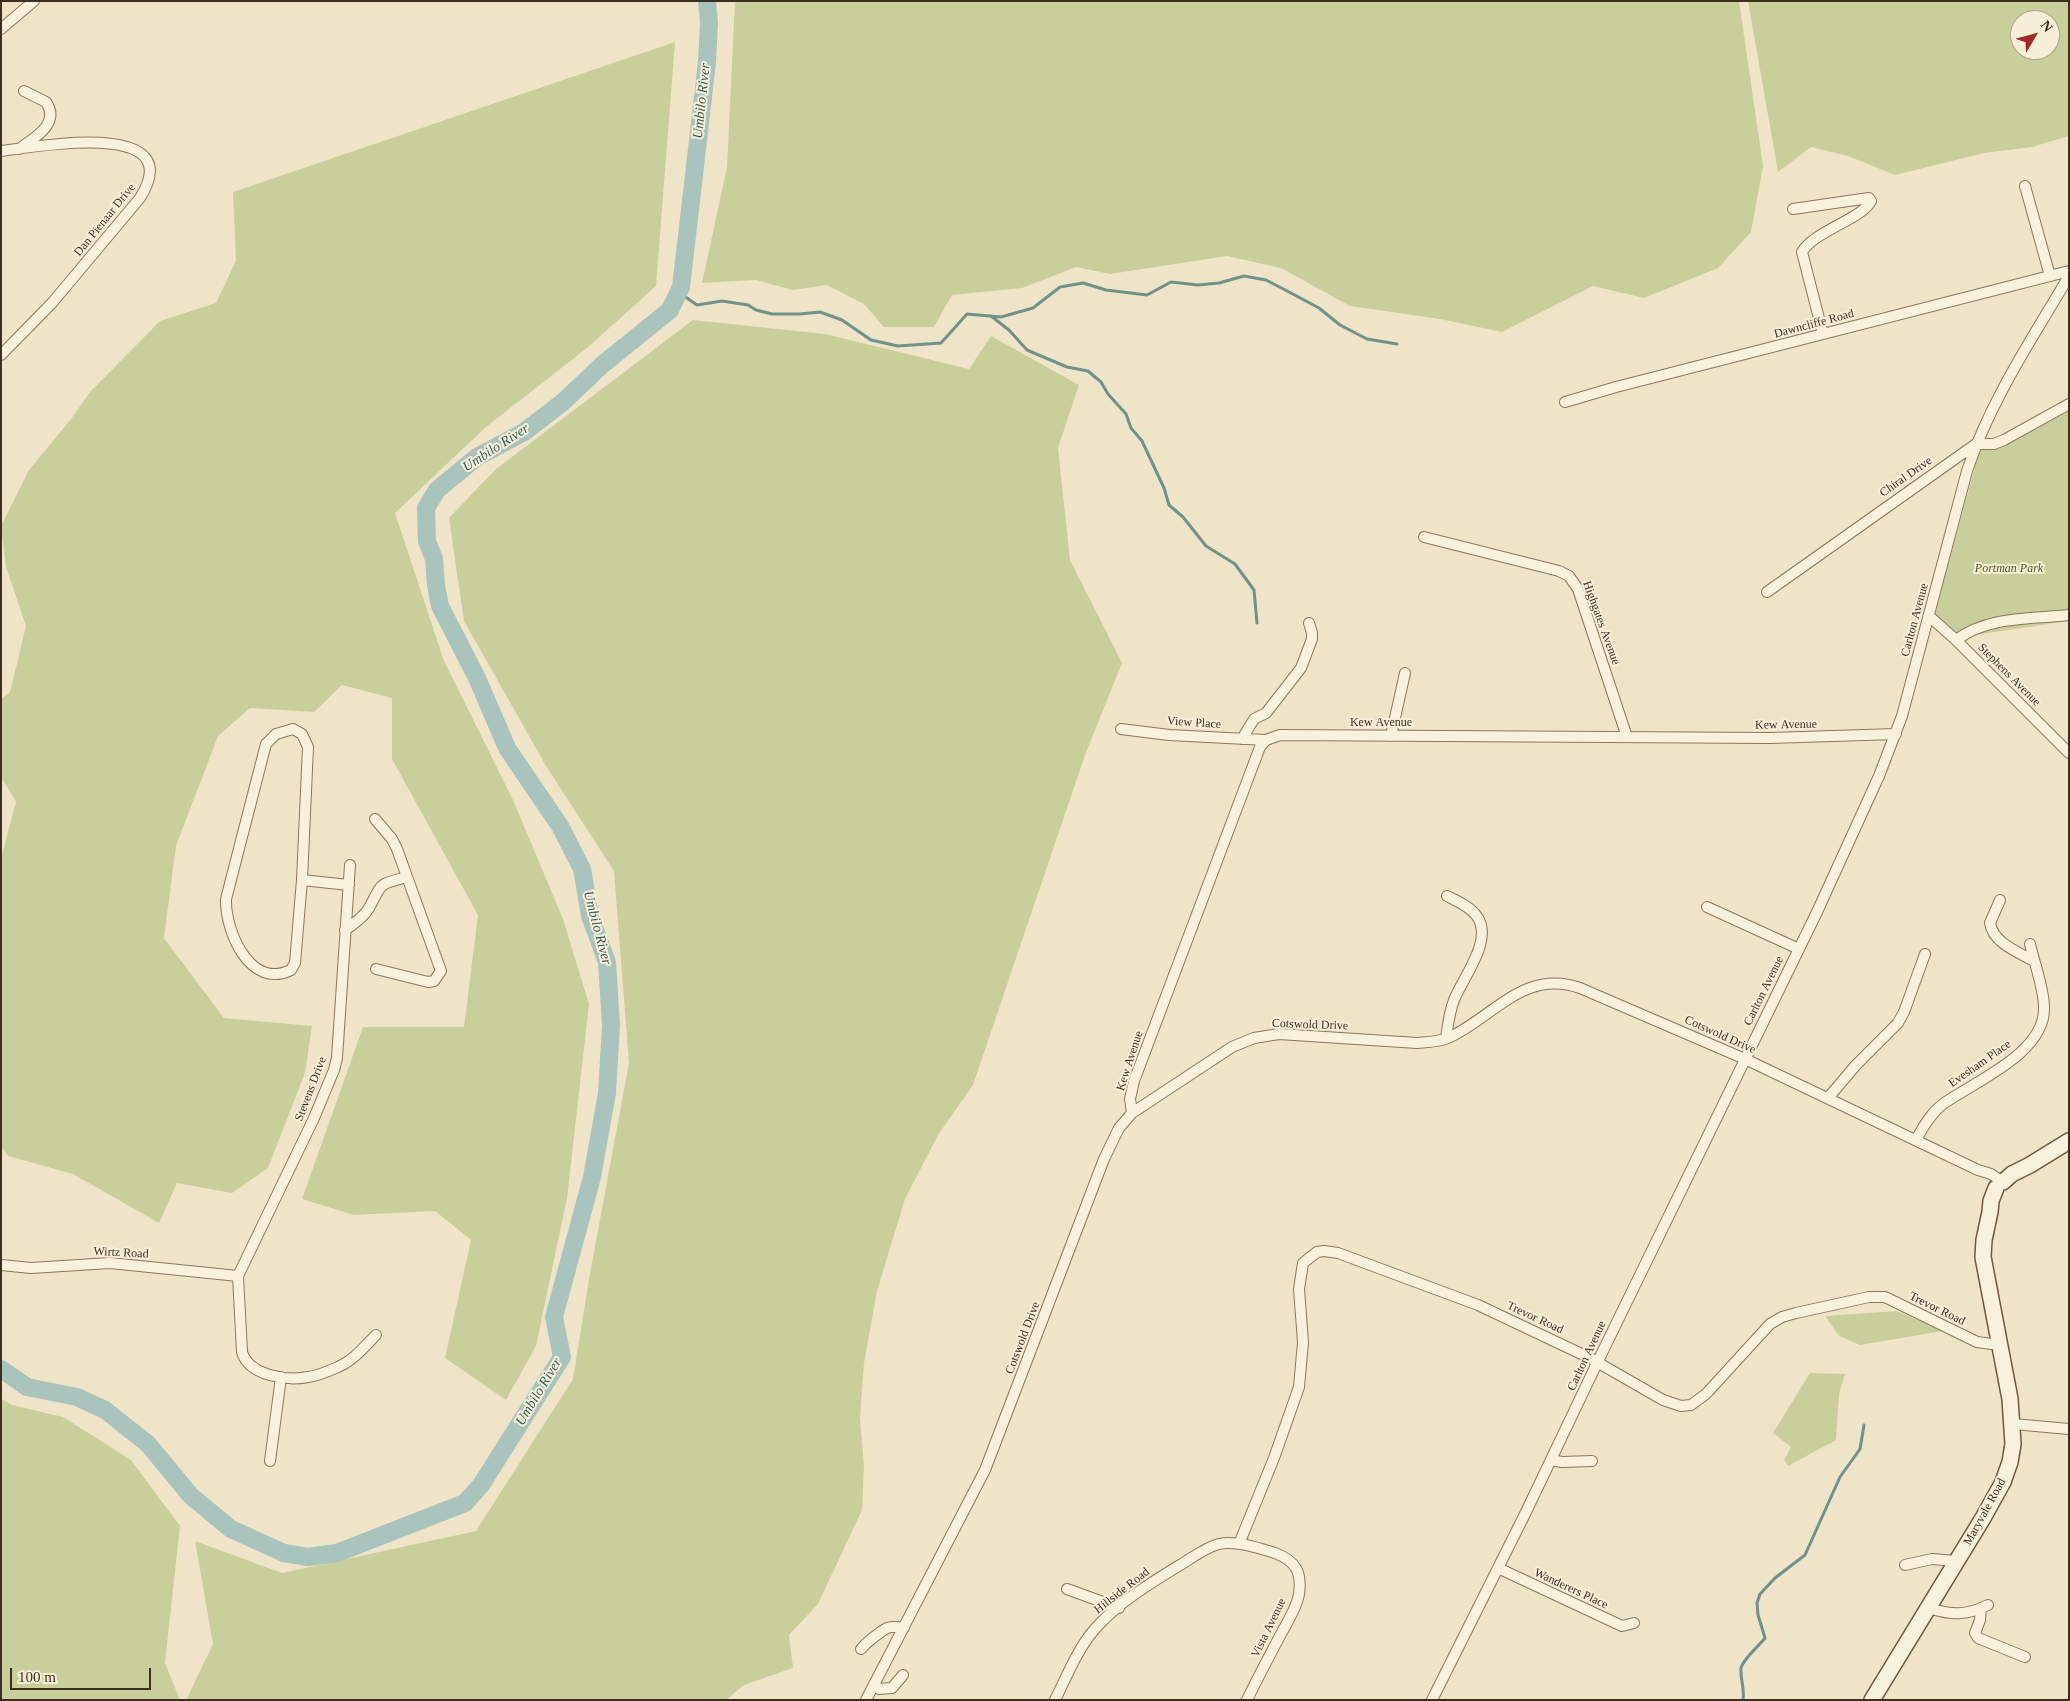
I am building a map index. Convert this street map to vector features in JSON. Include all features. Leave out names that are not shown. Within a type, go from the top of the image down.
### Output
[{"type":"street","points":[[1,29],[34,1]]},
{"type":"street","points":[[18,149],[44,130],[49,125],[51,117],[46,102],[24,91]]},
{"type":"street","name":"Dan Pienaar Drive","points":[[1,151],[81,142],[122,145],[136,149],[145,158],[149,166],[150,176],[140,198],[52,304],[1,355]]},
{"type":"street","points":[[2025,186],[2050,276]]},
{"type":"street","points":[[1793,209],[1862,198],[1868,198],[1871,201],[1865,208],[1822,234],[1802,252],[1823,334]]},
{"type":"street","name":"Dawncliffe Road","points":[[1565,402],[1616,387],[2069,271]]},
{"type":"street","name":"Carlton Avenue","points":[[1432,1700],[1551,1460],[1799,949],[1879,776],[1896,734],[1976,444],[2004,387],[2069,276]]},
{"type":"street","name":"Chiral Drive","points":[[1767,592],[1976,444],[1994,444],[2004,440],[2069,404]]},
{"type":"street","name":"Highgates Avenue","points":[[1424,537],[1559,571],[1569,576],[1578,589],[1627,737]]},
{"type":"street","points":[[1956,640],[1978,626],[1999,621],[2069,615]]},
{"type":"street","name":"Stephens Avenue","points":[[1929,616],[1956,640],[2069,753]]},
{"type":"street","points":[[1242,739],[1254,719],[1266,713],[1301,668],[1312,639],[1309,623]]},
{"type":"street","points":[[1391,736],[1405,673]]},
{"type":"street","points":[[293,729],[302,734],[308,747],[302,880],[295,963],[291,970],[285,973],[269,973],[248,962],[240,952],[228,926],[226,899],[266,744],[276,734],[293,729]]},
{"type":"street","name":"View Place","points":[[1121,729],[1169,735],[1266,740]]},
{"type":"street","name":"Kew Avenue","points":[[1132,1113],[1130,1098],[1134,1082],[1260,747],[1266,740],[1280,735],[1770,738],[1896,734]]},
{"type":"street","points":[[375,818],[392,839],[441,971],[434,981],[428,982],[376,969]]},
{"type":"street","name":"Stevens Drive","points":[[238,1276],[314,1118],[334,1070],[339,1043],[350,865]]},
{"type":"street","points":[[345,930],[363,916],[378,889],[384,884],[406,877]]},
{"type":"street","points":[[302,880],[349,885]]},
{"type":"street","points":[[1446,1038],[1449,1017],[1455,998],[1481,943],[1483,932],[1477,916],[1469,908],[1447,896]]},
{"type":"street","points":[[2000,900],[1990,923],[1993,933],[2005,944],[2034,961]]},
{"type":"street","points":[[1707,907],[1799,949]]},
{"type":"street","name":"Evesham Place","points":[[1916,1140],[1925,1123],[1942,1104],[1998,1070],[2037,1034],[2043,1023],[2044,1006],[2030,944]]},
{"type":"street","points":[[1828,1098],[1856,1065],[1898,1023],[1904,1012],[1925,954]]},
{"type":"street","name":"Cotswold Drive","points":[[866,1700],[985,1470],[1104,1159],[1119,1128],[1132,1113],[1232,1047],[1254,1038],[1279,1034],[1418,1043],[1446,1038],[1513,995],[1543,984],[1558,982],[1580,988],[1745,1059],[1978,1170],[1991,1174],[2001,1186]]},
{"type":"street","name":"Maryvale Road","points":[[1872,1700],[2003,1482],[2010,1462],[2013,1444],[2013,1424],[1983,1257],[1984,1240],[1990,1212],[2001,1186],[2018,1179],[2030,1165],[2069,1141]]},
{"type":"street","name":"Trevor Road","points":[[1239,1544],[1274,1458],[1299,1387],[1303,1342],[1299,1289],[1300,1274],[1303,1263],[1317,1252],[1338,1253],[1478,1305],[1597,1362],[1663,1400],[1680,1406],[1691,1405],[1706,1394],[1770,1324],[1796,1313],[1869,1297],[1885,1298],[1977,1342],[1999,1345]]},
{"type":"street","name":"Wirtz Road","points":[[1,1265],[40,1268],[110,1263],[238,1276]]},
{"type":"street","points":[[238,1276],[242,1352],[244,1360],[253,1369],[281,1377],[308,1378],[338,1367],[355,1357],[376,1335]]},
{"type":"street","points":[[270,1461],[281,1377]]},
{"type":"street","points":[[2013,1424],[2069,1429]]},
{"type":"street","points":[[1551,1460],[1562,1462],[1592,1460]]},
{"type":"street","name":"Hillside Road","points":[[1055,1700],[1082,1647],[1095,1630],[1119,1608],[1136,1594],[1208,1548],[1232,1542],[1239,1544]]},
{"type":"street","name":"Vista Avenue","points":[[1239,1544],[1276,1554],[1293,1563],[1298,1571],[1300,1580],[1299,1596],[1247,1700]]},
{"type":"street","points":[[1905,1565],[1932,1559],[1956,1561]]},
{"type":"street","name":"Wanderers Place","points":[[1498,1568],[1607,1620],[1622,1626],[1634,1623]]},
{"type":"street","points":[[1067,1589],[1119,1608]]},
{"type":"street","points":[[1928,1608],[1949,1614],[1984,1607],[1975,1633],[1978,1638],[2025,1657]]},
{"type":"street","points":[[861,1648],[882,1629],[893,1626],[904,1628]]},
{"type":"street","points":[[874,1684],[879,1688],[892,1688],[903,1674]]},
{"type":"green space","points":[[735,1],[1739,1],[1763,166],[1751,232],[1718,268],[1644,298],[1593,286],[1502,332],[1440,319],[1350,306],[1281,268],[1227,256],[1110,274],[1076,267],[1022,288],[952,295],[934,327],[884,327],[864,304],[827,285],[793,290],[756,280],[702,283],[727,167]]},
{"type":"green space","points":[[1748,1],[2069,1],[2069,136],[2032,147],[1984,153],[1895,175],[1848,156],[1811,147],[1778,172]]},
{"type":"green space","points":[[675,42],[656,286],[587,348],[486,427],[395,513],[444,661],[513,800],[563,919],[589,1004],[567,1198],[536,1346],[506,1400],[445,1358],[471,1240],[435,1211],[354,1215],[302,1199],[363,1027],[464,1027],[478,915],[392,759],[392,698],[342,685],[314,712],[250,708],[218,736],[176,846],[164,938],[224,1018],[312,1026],[305,1073],[268,1168],[232,1193],[177,1183],[159,1223],[73,1174],[8,1156],[1,1146],[1,858],[16,802],[1,777],[1,699],[10,692],[26,626],[6,567],[1,526],[29,470],[71,419],[90,392],[160,321],[216,303],[236,261],[233,192]]},
{"type":"green space","points":[[693,320],[825,334],[969,369],[991,336],[1079,385],[1058,448],[1070,560],[1122,663],[1085,755],[973,1085],[938,1135],[905,1199],[877,1291],[864,1363],[860,1418],[864,1466],[862,1510],[818,1604],[789,1635],[793,1668],[744,1685],[726,1700],[186,1700],[213,1644],[195,1541],[282,1573],[476,1531],[573,1379],[589,1279],[629,1063],[614,871],[546,766],[464,621],[449,518],[496,469]]},
{"type":"green space","name":"Portman Park","points":[[2069,405],[2069,621],[1961,637],[1933,620],[1981,445]]},
{"type":"green space","points":[[1897,1311],[1943,1331],[1860,1345],[1839,1336],[1825,1316]]},
{"type":"green space","points":[[1810,1373],[1845,1374],[1839,1394],[1836,1440],[1788,1466],[1784,1460],[1791,1447],[1773,1433]]},
{"type":"green space","points":[[1,1399],[12,1405],[63,1417],[131,1460],[180,1526],[165,1663],[180,1700],[1,1700]]},
{"type":"waterway","name":"Umbilo River","points":[[1,1369],[27,1387],[77,1397],[105,1410],[148,1444],[191,1496],[231,1529],[284,1553],[308,1557],[337,1553],[465,1503],[481,1485],[562,1357],[554,1317],[592,1177],[607,1093],[611,1025],[607,962],[590,916],[582,869],[560,826],[507,748],[477,678],[440,606],[434,559],[427,541],[426,508],[437,490],[477,457],[524,432],[563,402],[602,365],[670,310],[681,287],[707,62],[709,23],[707,1]]},
{"type":"waterway","points":[[676,297],[684,296],[697,305],[722,301],[748,305],[756,310],[772,314],[820,312],[842,320],[871,340],[898,346],[941,343],[967,314],[1001,317],[1033,308],[1060,287],[1083,283],[1106,290],[1147,295],[1171,282],[1198,285],[1219,283],[1244,276],[1266,280],[1319,308],[1340,325],[1367,339],[1397,344]]},
{"type":"waterway","points":[[991,316],[1009,330],[1027,350],[1067,367],[1088,371],[1101,382],[1108,394],[1126,414],[1131,428],[1142,441],[1164,488],[1169,505],[1183,517],[1206,546],[1235,564],[1254,590],[1257,623]]},
{"type":"waterway","points":[[1743,1700],[1742,1664],[1765,1638],[1758,1615],[1757,1603],[1760,1594],[1775,1578],[1805,1555],[1840,1477],[1860,1449],[1864,1425]]}]
